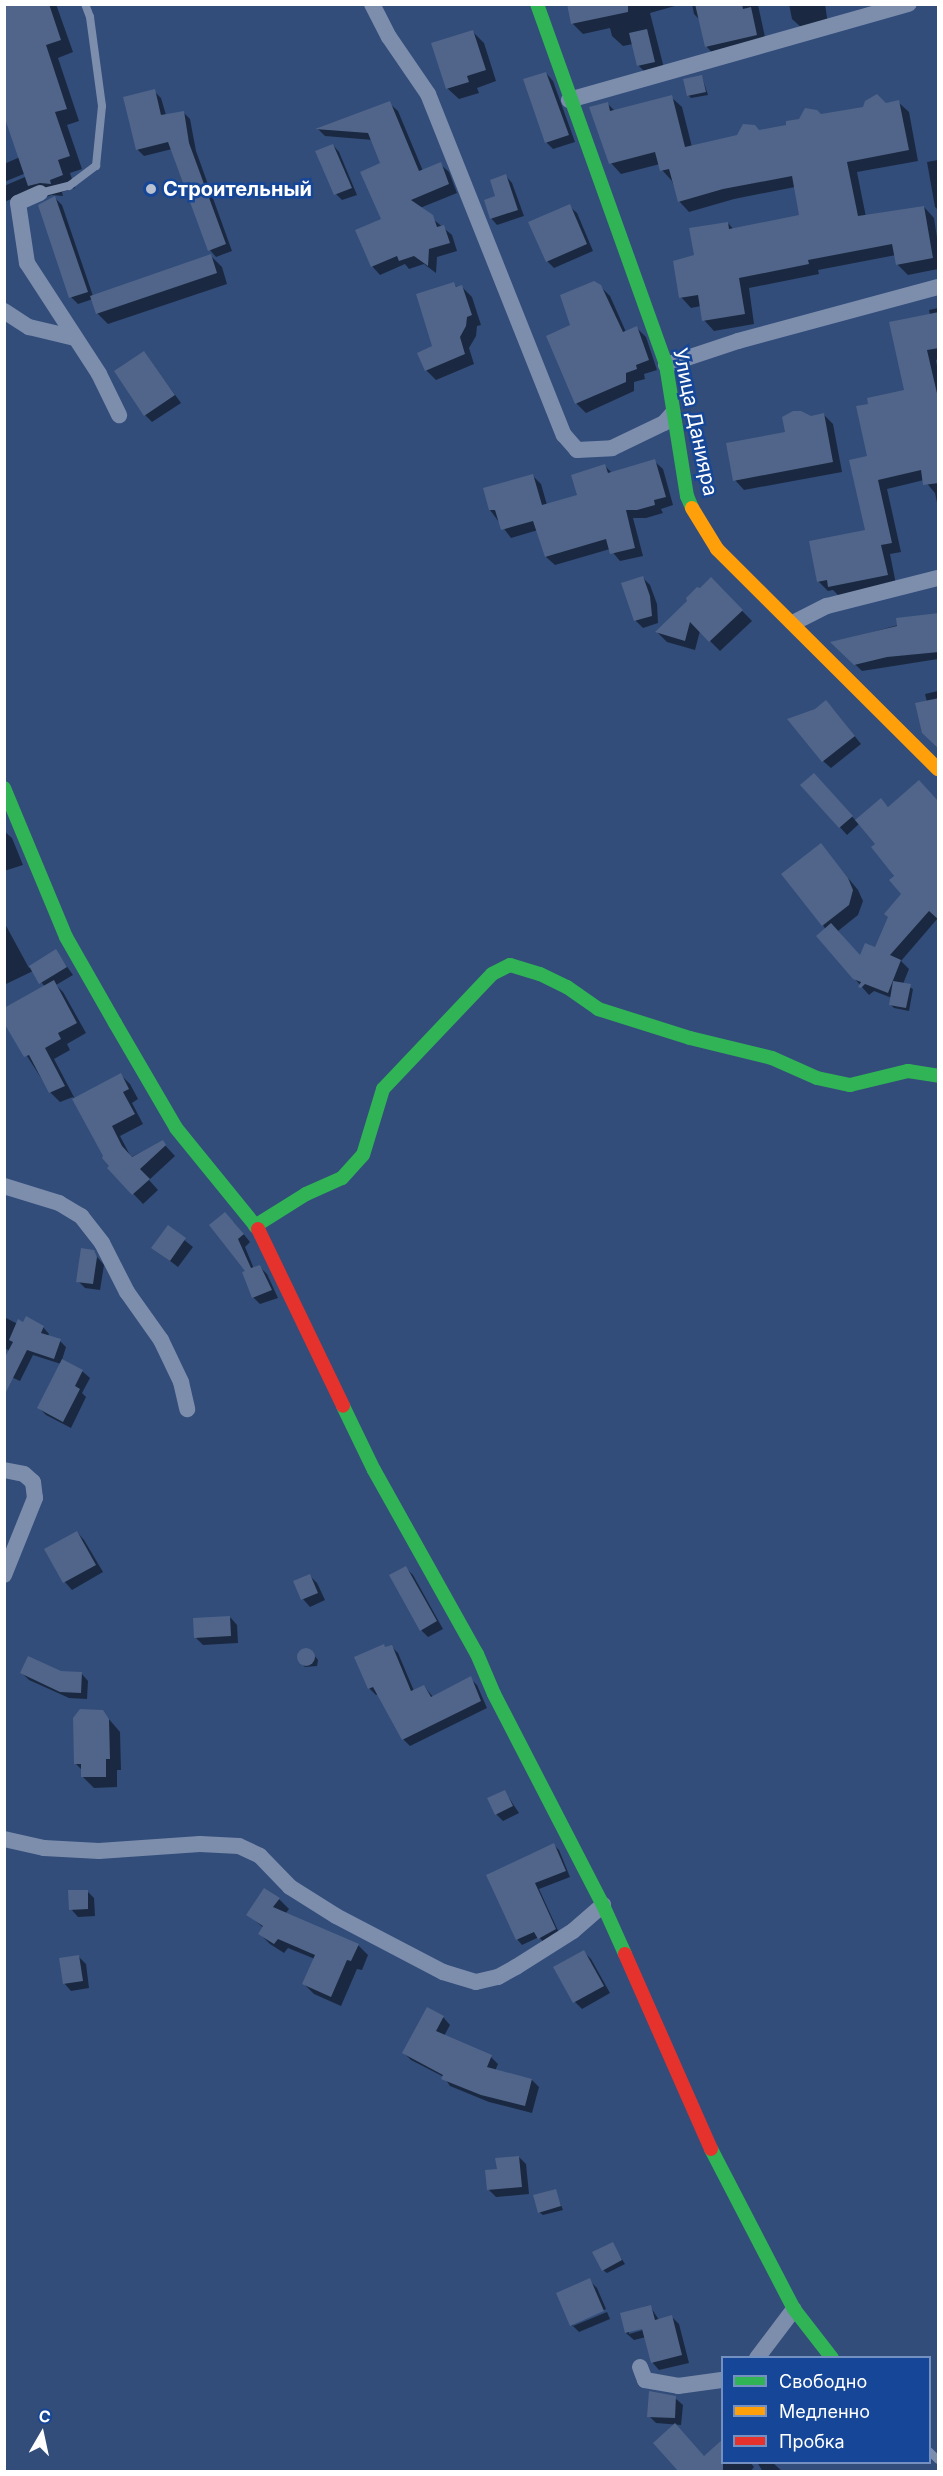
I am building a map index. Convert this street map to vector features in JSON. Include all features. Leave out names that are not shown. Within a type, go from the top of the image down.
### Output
[{"type":"street","points":[[372,4],[389,37],[428,94],[564,435],[577,450],[612,448],[664,423],[672,414]]},
{"type":"street","name":"Улица Данияра","points":[[537,4],[569,100],[666,365],[672,414],[687,496],[701,526],[717,549],[939,769]]},
{"type":"street","points":[[569,100],[909,4]]},
{"type":"street","points":[[40,193],[18,203],[27,263],[99,374],[119,415]]},
{"type":"street","points":[[4,229],[19,216]]},
{"type":"street","points":[[666,365],[738,341],[939,287]]},
{"type":"street","points":[[4,311],[29,327],[75,339]]},
{"type":"street","points":[[793,623],[827,606],[939,578]]},
{"type":"street","points":[[4,788],[66,937],[115,1023],[176,1128],[255,1226],[374,1470],[477,1654],[494,1694],[603,1905],[724,2178],[794,2309],[830,2356]]},
{"type":"street","points":[[255,1226],[306,1194],[342,1178],[363,1155],[383,1089],[492,974],[510,965],[540,974],[567,987],[598,1009],[690,1038],[750,1051],[799,1068],[817,1078],[850,1085],[908,1071],[939,1076]]},
{"type":"street","points":[[4,1186],[58,1203],[81,1216],[102,1243],[127,1292],[161,1340],[181,1382],[187,1409]]},
{"type":"street","points":[[4,1470],[24,1474],[33,1482],[35,1498],[10,1553],[4,1575]]},
{"type":"street","points":[[4,1839],[44,1848],[99,1851],[200,1844],[238,1846],[260,1856],[290,1887],[336,1916],[443,1972],[476,1982],[498,1977],[516,1967],[573,1931],[603,1905]]},
{"type":"street","points":[[759,2356],[794,2309]]},
{"type":"street","points":[[639,2367],[645,2380],[678,2386],[721,2380]]},
{"type":"lane","points":[[40,193],[69,186],[96,166],[102,106],[90,17],[85,4]]},
{"type":"building","points":[[4,4],[49,4],[61,40],[46,45],[67,109],[55,112],[70,156],[58,160],[63,175],[50,180],[51,184],[40,183],[28,186],[4,116]]},
{"type":"building","points":[[567,4],[628,4],[628,12],[571,24]]},
{"type":"building","points":[[695,4],[742,4],[743,9],[751,7],[757,35],[705,47]]},
{"type":"building","points":[[647,29],[655,62],[637,66],[629,33]]},
{"type":"building","points":[[473,30],[486,70],[467,76],[469,82],[446,89],[431,43]]},
{"type":"building","points":[[546,72],[569,135],[545,143],[523,79]]},
{"type":"building","points":[[702,75],[706,92],[687,96],[683,79]]},
{"type":"building","points":[[155,89],[161,115],[184,111],[189,143],[226,244],[208,251],[168,142],[136,150],[123,97]]},
{"type":"building","points":[[877,94],[886,103],[899,100],[909,150],[847,162],[858,216],[924,206],[933,258],[896,265],[892,244],[808,260],[809,264],[739,278],[745,314],[702,321],[698,295],[679,298],[673,261],[694,255],[689,228],[728,222],[729,229],[799,215],[792,176],[723,189],[678,202],[669,169],[660,171],[655,152],[609,164],[589,107],[608,102],[610,111],[672,95],[685,147],[737,135],[743,124],[755,125],[759,130],[786,125],[786,121],[799,119],[805,108],[817,110],[821,114],[863,107],[865,101]]},
{"type":"building","points":[[390,101],[419,171],[441,162],[449,184],[411,200],[433,215],[437,227],[444,225],[450,243],[429,249],[428,266],[414,256],[399,261],[397,256],[371,267],[355,230],[381,219],[360,172],[380,163],[368,133],[315,129]]},
{"type":"building","points":[[333,144],[352,188],[334,195],[315,151]]},
{"type":"building","points":[[506,174],[518,210],[490,219],[484,200],[495,196],[490,180]]},
{"type":"building","points":[[55,196],[88,292],[69,298],[38,205]]},
{"type":"building","points":[[570,204],[587,244],[546,262],[528,222]]},
{"type":"building","points":[[211,254],[217,273],[96,314],[90,296]]},
{"type":"building","points":[[594,281],[601,285],[623,332],[637,326],[649,360],[636,365],[637,369],[626,373],[626,382],[575,404],[546,336],[570,325],[560,295]]},
{"type":"building","points":[[454,282],[456,287],[462,285],[472,315],[467,317],[466,326],[460,337],[465,354],[425,371],[417,353],[432,346],[416,294]]},
{"type":"building","points":[[939,312],[939,348],[927,350],[939,402],[939,483],[923,485],[921,470],[878,480],[892,543],[881,545],[888,575],[828,587],[827,580],[817,582],[809,541],[865,530],[849,460],[867,456],[856,406],[868,404],[867,398],[904,390],[889,322]]},
{"type":"building","points":[[144,351],[175,395],[144,416],[114,371]]},
{"type":"building","points":[[793,411],[801,411],[811,416],[824,413],[833,462],[733,481],[726,443],[785,432],[782,417]]},
{"type":"building","points":[[655,459],[666,497],[654,500],[655,505],[637,510],[626,510],[635,548],[610,554],[606,539],[545,557],[533,521],[501,530],[495,510],[489,510],[483,488],[533,474],[542,505],[577,495],[571,475],[605,464],[608,473]]},
{"type":"building","points":[[643,576],[650,596],[652,616],[634,621],[621,583]]},
{"type":"building","points":[[711,577],[743,610],[709,642],[690,622],[685,641],[655,632],[687,601],[686,598],[697,587],[700,588]]},
{"type":"building","points":[[939,613],[939,652],[887,657],[854,665],[830,642],[897,626],[896,618]]},
{"type":"building","points":[[939,698],[939,749],[922,733],[915,703]]},
{"type":"building","points":[[826,700],[855,736],[822,762],[787,719],[815,709]]},
{"type":"building","points":[[814,773],[853,816],[839,828],[800,785]]},
{"type":"building","points":[[919,780],[939,802],[939,920],[929,911],[890,955],[901,960],[888,993],[865,984],[861,988],[858,987],[861,982],[853,979],[816,936],[831,923],[860,955],[865,943],[875,947],[888,917],[884,914],[901,894],[889,880],[894,876],[871,847],[875,844],[855,820],[881,798],[888,807]]},
{"type":"building","points":[[821,843],[848,878],[853,890],[849,905],[822,926],[781,874]]},
{"type":"building","points":[[56,949],[67,967],[39,984],[29,966]]},
{"type":"building","points":[[54,980],[77,1023],[58,1033],[61,1039],[45,1048],[65,1086],[49,1093],[29,1055],[24,1057],[4,1023],[4,1008]]},
{"type":"building","points":[[893,981],[911,984],[906,1008],[889,1005]]},
{"type":"building","points":[[121,1073],[129,1089],[123,1092],[135,1114],[112,1126],[122,1146],[132,1157],[163,1140],[166,1145],[140,1169],[150,1179],[132,1195],[107,1168],[109,1166],[102,1158],[72,1099]]},
{"type":"building","points":[[225,1212],[244,1234],[238,1239],[251,1268],[260,1265],[272,1290],[252,1298],[242,1272],[245,1271],[209,1225]]},
{"type":"building","points":[[168,1225],[186,1238],[170,1261],[151,1248]]},
{"type":"building","points":[[81,1248],[94,1250],[97,1257],[93,1284],[76,1282]]},
{"type":"building","points":[[26,1316],[44,1326],[41,1333],[61,1339],[54,1359],[27,1350],[4,1396],[4,1359],[13,1342],[9,1340],[18,1319],[23,1322]]},
{"type":"building","points":[[62,1359],[83,1370],[75,1386],[80,1389],[63,1422],[37,1408]]},
{"type":"building","points":[[77,1531],[96,1565],[63,1583],[44,1549]]},
{"type":"building","points":[[406,1566],[437,1621],[420,1631],[389,1575]]},
{"type":"building","points":[[310,1574],[318,1593],[301,1600],[293,1581]]},
{"type":"building","points":[[230,1616],[231,1636],[194,1638],[193,1618]]},
{"type":"building","points":[[384,1644],[385,1647],[392,1645],[411,1691],[424,1685],[431,1697],[471,1676],[481,1701],[402,1740],[373,1687],[368,1689],[354,1657]]},
{"type":"building","points":[[306,1648],[312,1651],[315,1657],[312,1663],[306,1666],[300,1663],[297,1657],[300,1651]]},
{"type":"building","points":[[28,1656],[61,1671],[82,1672],[81,1693],[60,1692],[20,1673]]},
{"type":"building","points":[[80,1709],[103,1710],[109,1719],[110,1759],[106,1759],[106,1777],[81,1777],[81,1764],[74,1764],[73,1718]]},
{"type":"building","points":[[505,1790],[513,1806],[495,1815],[487,1798]]},
{"type":"building","points":[[554,1843],[566,1871],[535,1883],[556,1929],[538,1939],[534,1932],[516,1940],[486,1875]]},
{"type":"building","points":[[264,1888],[280,1898],[273,1907],[359,1944],[351,1961],[347,1960],[331,1997],[302,1984],[315,1955],[278,1939],[274,1944],[258,1934],[263,1926],[246,1915]]},
{"type":"building","points":[[68,1890],[88,1890],[88,1909],[69,1910]]},
{"type":"building","points":[[584,1950],[604,1986],[573,2003],[553,1967]]},
{"type":"building","points":[[79,1955],[83,1981],[63,1984],[59,1958]]},
{"type":"building","points":[[427,2007],[444,2016],[436,2031],[492,2055],[487,2067],[532,2079],[525,2106],[481,2095],[441,2079],[443,2075],[402,2053]]},
{"type":"building","points":[[519,2156],[522,2187],[487,2190],[485,2170],[497,2169],[495,2158]]},
{"type":"building","points":[[556,2189],[561,2206],[538,2213],[533,2195]]},
{"type":"building","points":[[613,2242],[622,2260],[602,2271],[592,2252]]},
{"type":"building","points":[[590,2278],[604,2311],[570,2326],[556,2293]]},
{"type":"building","points":[[651,2305],[655,2320],[672,2315],[682,2355],[651,2363],[642,2329],[625,2333],[620,2313]]},
{"type":"building","points":[[649,2391],[676,2396],[675,2418],[647,2417]]},
{"type":"building","points":[[675,2423],[704,2456],[721,2441],[723,2472],[679,2472],[653,2443]]},
{"type":"traffic: fast","points":[[537,4],[666,365],[687,496],[692,508]]},
{"type":"traffic: fast","points":[[4,788],[66,937],[115,1023],[176,1128],[258,1229]]},
{"type":"traffic: fast","points":[[255,1226],[306,1194],[342,1178],[363,1155],[383,1089],[492,974],[510,965],[540,974],[567,987],[598,1009],[690,1038],[772,1058],[817,1078],[850,1085],[908,1071],[938,1076]]},
{"type":"traffic: fast","points":[[343,1406],[374,1470],[477,1654],[494,1694],[603,1905],[625,1954]]},
{"type":"traffic: fast","points":[[711,2149],[794,2309],[830,2356]]},
{"type":"traffic: slow","points":[[692,508],[717,549],[938,769]]},
{"type":"traffic: jam","points":[[258,1229],[343,1406]]},
{"type":"traffic: jam","points":[[625,1954],[711,2149]]},
{"type":"place","name":"Строительный","points":[[151,189]]}]
